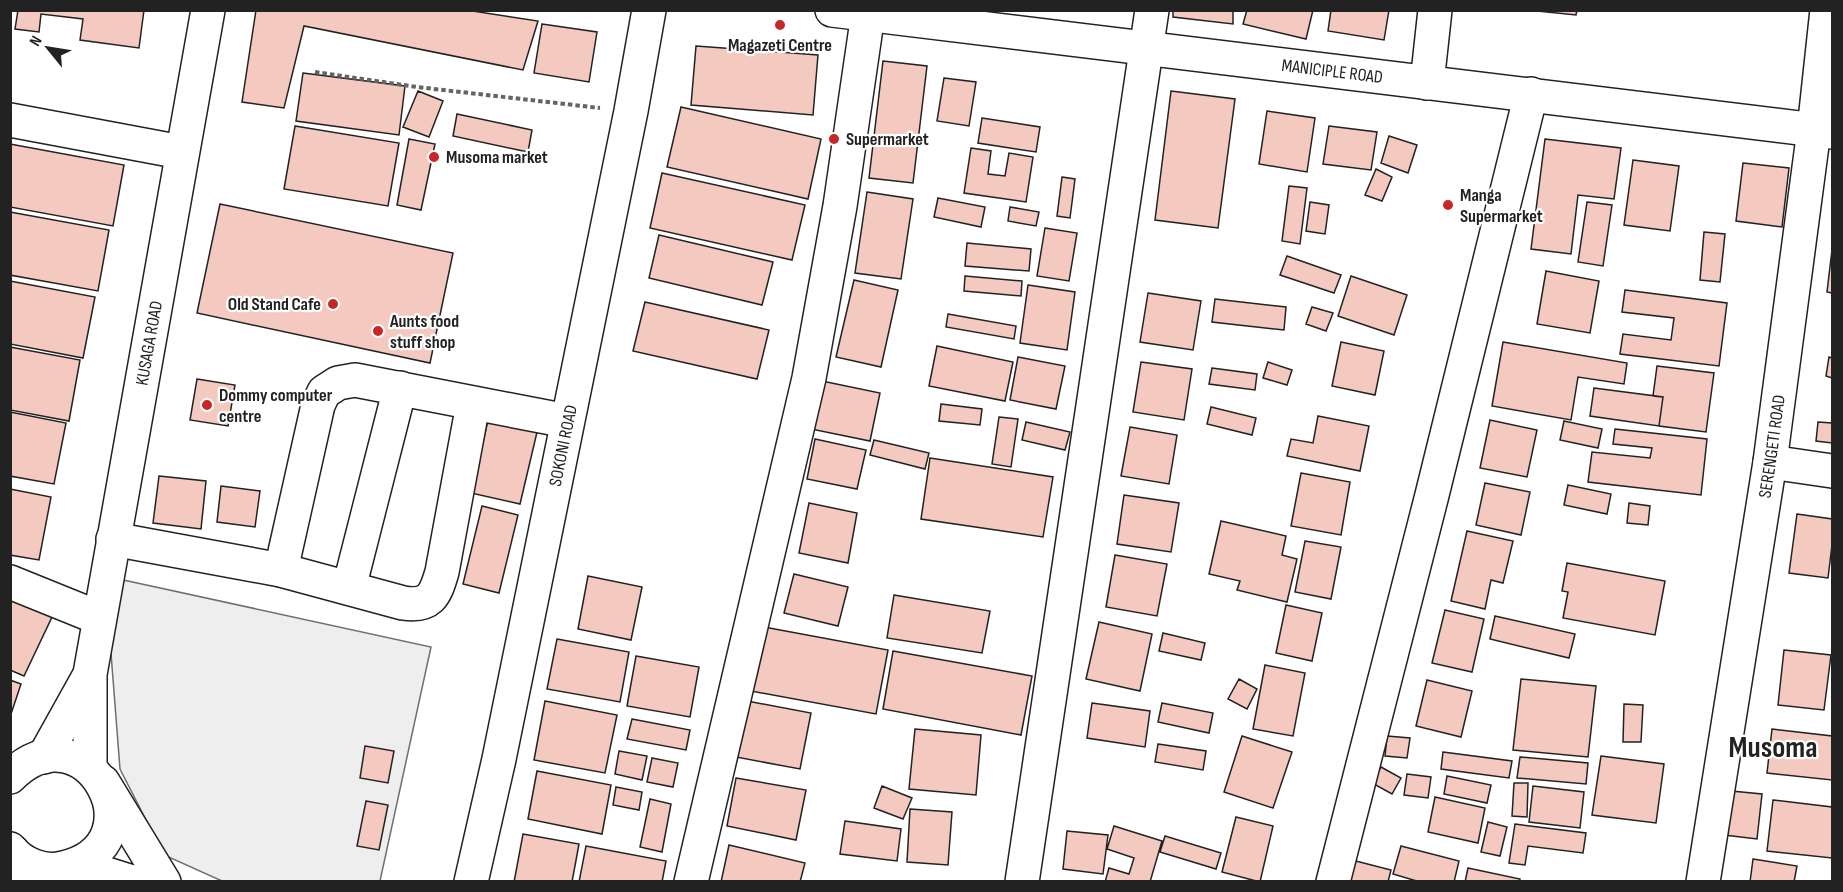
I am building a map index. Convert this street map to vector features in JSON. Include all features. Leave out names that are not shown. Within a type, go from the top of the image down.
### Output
[{"type":"street","name":"KUSAGA ROAD","points":[[90,674],[208,10]]},
{"type":"street","name":"SOKONI ROAD","points":[[471,882],[501,747],[631,111],[649,10]]},
{"type":"street","name":"MANICIPLE ROAD","points":[[832,10],[1823,131]]},
{"type":"street","points":[[1022,882],[1152,10]]},
{"type":"street","points":[[1427,83],[1435,10]]},
{"type":"street","name":"SERENGETI ROAD","points":[[1704,882],[1823,131],[1827,10]]},
{"type":"street","points":[[691,882],[809,378],[840,206],[867,14]]},
{"type":"street","points":[[1333,882],[1531,94]]},
{"type":"street","points":[[10,120],[182,152]]},
{"type":"street","points":[[281,570],[318,405],[324,392],[338,383],[355,381],[400,388],[567,421]]},
{"type":"street","points":[[349,588],[400,388]]},
{"type":"street","points":[[113,539],[281,570],[415,604],[428,601],[438,588],[442,572],[473,404]]},
{"type":"street","points":[[1770,462],[1833,471]]},
{"type":"street","points":[[10,582],[99,618]]},
{"type":"street","points":[[21,767],[90,674]]},
{"type":"street","points":[[62,872],[94,854],[105,838],[111,820],[110,801],[96,775],[90,674]]},
{"type":"street","points":[[21,767],[68,757],[96,775],[164,882]]},
{"type":"street","points":[[12,861],[25,862],[40,868],[62,872],[132,882]]},
{"type":"path","points":[[315,72],[417,87],[631,111]]},
{"type":"shaded area","points":[[105,576],[431,647],[380,881],[222,881],[164,855],[120,769]]},
{"type":"building","points":[[18,10],[144,10],[139,48],[80,40],[83,19],[41,14],[39,32],[15,29]]},
{"type":"building","points":[[256,10],[466,10],[538,21],[523,70],[304,26],[284,108],[242,102]]},
{"type":"building","points":[[1173,10],[1233,10],[1233,24],[1173,17]]},
{"type":"building","points":[[1247,10],[1313,10],[1306,39],[1243,24]]},
{"type":"building","points":[[1331,10],[1389,10],[1384,40],[1328,31]]},
{"type":"building","points":[[1527,10],[1577,10],[1576,15]]},
{"type":"building","points":[[542,24],[597,32],[589,82],[534,73]]},
{"type":"building","points":[[696,46],[818,55],[813,115],[691,105]]},
{"type":"building","points":[[883,61],[927,66],[913,183],[869,178]]},
{"type":"building","points":[[303,73],[405,86],[399,135],[296,121]]},
{"type":"building","points":[[944,78],[976,82],[969,126],[937,121]]},
{"type":"building","points":[[418,91],[443,101],[429,137],[403,127]]},
{"type":"building","points":[[1171,91],[1235,99],[1218,228],[1155,220]]},
{"type":"building","points":[[681,107],[821,139],[808,199],[667,167]]},
{"type":"building","points":[[1267,111],[1315,118],[1307,172],[1259,164]]},
{"type":"building","points":[[457,114],[532,130],[528,152],[453,136]]},
{"type":"building","points":[[982,118],[1040,127],[1036,152],[978,143]]},
{"type":"building","points":[[295,126],[399,143],[388,206],[284,189]]},
{"type":"building","points":[[1329,126],[1377,132],[1371,170],[1323,164]]},
{"type":"building","points":[[1389,136],[1417,145],[1408,173],[1381,163]]},
{"type":"building","points":[[409,139],[435,144],[421,210],[397,205]]},
{"type":"building","points":[[1545,139],[1621,148],[1614,199],[1578,195],[1571,254],[1531,249]]},
{"type":"building","points":[[10,144],[124,165],[113,226],[10,207]]},
{"type":"building","points":[[971,148],[991,151],[988,174],[1005,176],[1009,153],[1033,157],[1026,202],[964,193]]},
{"type":"building","points":[[1633,160],[1679,166],[1670,231],[1624,225]]},
{"type":"building","points":[[1743,163],[1789,168],[1782,227],[1736,221]]},
{"type":"building","points":[[1376,169],[1392,177],[1382,201],[1365,195]]},
{"type":"building","points":[[662,173],[805,205],[792,260],[650,228]]},
{"type":"building","points":[[1062,177],[1075,179],[1070,218],[1057,216]]},
{"type":"building","points":[[1289,186],[1307,188],[1300,244],[1282,241]]},
{"type":"building","points":[[867,192],[913,199],[901,279],[855,273]]},
{"type":"building","points":[[938,198],[985,207],[981,227],[934,217]]},
{"type":"building","points":[[1310,202],[1329,205],[1325,234],[1306,231]]},
{"type":"building","points":[[1587,202],[1612,205],[1603,266],[1578,262]]},
{"type":"building","points":[[220,204],[453,253],[430,363],[197,313]]},
{"type":"building","points":[[1010,207],[1039,212],[1036,226],[1008,221]]},
{"type":"building","points":[[10,212],[109,230],[98,291],[10,275]]},
{"type":"building","points":[[1045,228],[1077,233],[1069,281],[1037,276]]},
{"type":"building","points":[[1704,232],[1725,234],[1720,282],[1700,280]]},
{"type":"building","points":[[659,235],[773,262],[762,305],[649,278]]},
{"type":"building","points":[[967,243],[1031,249],[1029,271],[965,266]]},
{"type":"building","points":[[1832,250],[1832,293],[1827,292]]},
{"type":"building","points":[[1287,256],[1341,275],[1334,293],[1280,275]]},
{"type":"building","points":[[1546,271],[1599,281],[1590,333],[1537,324]]},
{"type":"building","points":[[965,276],[1022,281],[1021,296],[964,291]]},
{"type":"building","points":[[1351,276],[1407,295],[1394,335],[1338,316]]},
{"type":"building","points":[[854,280],[898,290],[881,367],[836,357]]},
{"type":"building","points":[[10,281],[95,297],[83,358],[10,344]]},
{"type":"building","points":[[1028,285],[1075,292],[1067,350],[1020,343]]},
{"type":"building","points":[[1625,290],[1727,303],[1719,366],[1620,354],[1623,334],[1671,340],[1674,318],[1622,312]]},
{"type":"building","points":[[1148,293],[1201,301],[1193,350],[1140,342]]},
{"type":"building","points":[[1215,299],[1286,307],[1284,330],[1212,322]]},
{"type":"building","points":[[645,302],[769,330],[757,379],[633,351]]},
{"type":"building","points":[[1312,307],[1333,313],[1326,331],[1306,324]]},
{"type":"building","points":[[948,314],[1016,326],[1014,339],[946,327]]},
{"type":"building","points":[[1341,342],[1384,351],[1375,395],[1332,386]]},
{"type":"building","points":[[1503,342],[1627,363],[1624,384],[1578,377],[1571,420],[1492,406]]},
{"type":"building","points":[[937,346],[1013,362],[1005,401],[929,386]]},
{"type":"building","points":[[10,347],[80,360],[69,421],[10,410]]},
{"type":"building","points":[[1018,357],[1065,366],[1056,409],[1010,400]]},
{"type":"building","points":[[1829,357],[1832,358],[1832,378],[1826,376]]},
{"type":"building","points":[[1141,362],[1192,369],[1184,420],[1133,412]]},
{"type":"building","points":[[1268,362],[1292,370],[1287,385],[1263,378]]},
{"type":"building","points":[[1657,366],[1714,373],[1706,432],[1659,426],[1663,397],[1653,396]]},
{"type":"building","points":[[1212,368],[1257,374],[1255,390],[1209,384]]},
{"type":"building","points":[[197,379],[235,385],[228,426],[190,420]]},
{"type":"building","points":[[822,381],[880,393],[870,441],[811,429]]},
{"type":"building","points":[[1594,388],[1663,397],[1659,426],[1590,416]]},
{"type":"building","points":[[941,404],[982,409],[980,425],[939,421]]},
{"type":"building","points":[[1211,407],[1256,418],[1252,435],[1207,424]]},
{"type":"building","points":[[10,412],[66,423],[54,484],[10,476]]},
{"type":"building","points":[[489,416],[538,428],[520,504],[471,493]]},
{"type":"building","points":[[1318,416],[1369,426],[1360,471],[1287,456],[1291,439],[1313,443]]},
{"type":"building","points":[[999,417],[1018,419],[1011,467],[992,464]]},
{"type":"building","points":[[1490,420],[1537,430],[1527,477],[1480,468]]},
{"type":"building","points":[[1564,421],[1602,429],[1598,448],[1560,440]]},
{"type":"building","points":[[1026,422],[1070,432],[1065,450],[1022,440]]},
{"type":"building","points":[[1818,422],[1832,423],[1832,443],[1816,441]]},
{"type":"building","points":[[1130,427],[1177,435],[1169,484],[1121,476]]},
{"type":"building","points":[[1615,429],[1707,439],[1701,495],[1588,482],[1592,452],[1650,458],[1652,448],[1613,444]]},
{"type":"building","points":[[815,439],[866,450],[857,489],[807,479]]},
{"type":"building","points":[[874,440],[929,453],[925,469],[870,455]]},
{"type":"building","points":[[930,458],[1053,477],[1043,537],[921,519]]},
{"type":"building","points":[[1301,473],[1350,482],[1341,535],[1291,526]]},
{"type":"building","points":[[159,476],[206,481],[201,529],[153,523]]},
{"type":"building","points":[[1485,483],[1530,492],[1521,535],[1476,525]]},
{"type":"building","points":[[1568,485],[1611,494],[1607,514],[1564,505]]},
{"type":"building","points":[[221,486],[260,491],[255,527],[217,522]]},
{"type":"building","points":[[10,489],[51,497],[39,560],[10,555]]},
{"type":"building","points":[[1124,495],[1179,503],[1171,552],[1117,544]]},
{"type":"building","points":[[809,503],[857,513],[848,563],[799,553]]},
{"type":"building","points":[[1629,503],[1650,506],[1648,525],[1627,523]]},
{"type":"building","points":[[482,506],[518,515],[499,593],[463,584]]},
{"type":"building","points":[[1797,514],[1832,519],[1828,578],[1789,573]]},
{"type":"building","points":[[1221,521],[1286,536],[1282,555],[1297,559],[1287,602],[1237,590],[1240,581],[1209,574]]},
{"type":"building","points":[[1467,531],[1513,541],[1503,583],[1491,580],[1485,609],[1451,601]]},
{"type":"building","points":[[1305,541],[1341,547],[1331,599],[1295,592]]},
{"type":"building","points":[[1115,555],[1167,564],[1157,616],[1106,607]]},
{"type":"building","points":[[1567,563],[1665,581],[1655,635],[1563,618],[1568,592],[1562,591]]},
{"type":"building","points":[[794,574],[848,587],[838,626],[784,613]]},
{"type":"building","points":[[588,576],[642,587],[631,640],[578,629]]},
{"type":"building","points":[[894,595],[990,611],[982,653],[887,638]]},
{"type":"building","points":[[10,598],[52,617],[24,676],[10,670]]},
{"type":"building","points":[[1286,605],[1322,613],[1312,661],[1276,653]]},
{"type":"building","points":[[1445,610],[1484,619],[1472,672],[1432,663]]},
{"type":"building","points":[[1495,616],[1575,634],[1569,658],[1490,639]]},
{"type":"building","points":[[1099,622],[1152,634],[1140,691],[1086,679]]},
{"type":"building","points":[[764,627],[888,650],[876,714],[751,691]]},
{"type":"building","points":[[1163,633],[1205,643],[1201,660],[1159,651]]},
{"type":"building","points":[[557,639],[629,652],[620,702],[547,689]]},
{"type":"building","points":[[1784,650],[1831,655],[1824,710],[1778,705]]},
{"type":"building","points":[[893,651],[1032,676],[1021,735],[883,709]]},
{"type":"building","points":[[636,656],[699,667],[690,717],[627,706]]},
{"type":"building","points":[[1265,665],[1305,673],[1293,736],[1253,729]]},
{"type":"building","points":[[1239,679],[1257,689],[1247,709],[1228,699]]},
{"type":"building","points":[[1521,679],[1596,686],[1588,757],[1513,750]]},
{"type":"building","points":[[10,680],[21,684],[10,717]]},
{"type":"building","points":[[1427,680],[1472,691],[1461,737],[1416,726]]},
{"type":"building","points":[[545,701],[617,715],[605,773],[534,760]]},
{"type":"building","points":[[747,701],[811,713],[800,769],[736,757]]},
{"type":"building","points":[[1092,703],[1150,711],[1145,747],[1087,738]]},
{"type":"building","points":[[1162,703],[1213,713],[1209,733],[1158,722]]},
{"type":"building","points":[[1624,704],[1643,705],[1641,742],[1623,742]]},
{"type":"building","points":[[632,719],[690,730],[686,750],[627,739]]},
{"type":"building","points":[[915,729],[981,735],[976,795],[909,789]]},
{"type":"building","points":[[1772,729],[1832,736],[1832,780],[1767,773]]},
{"type":"building","points":[[1242,736],[1292,752],[1273,808],[1224,792]]},
{"type":"building","points":[[1387,736],[1410,738],[1407,758],[1385,756]]},
{"type":"building","points":[[1158,744],[1206,751],[1203,770],[1155,762]]},
{"type":"building","points":[[365,746],[394,751],[388,783],[360,778]]},
{"type":"building","points":[[619,751],[647,756],[642,780],[615,774]]},
{"type":"building","points":[[1443,752],[1512,761],[1509,778],[1441,769]]},
{"type":"building","points":[[1601,756],[1664,764],[1656,823],[1592,815]]},
{"type":"building","points":[[1520,757],[1588,763],[1586,784],[1517,778]]},
{"type":"building","points":[[652,758],[678,763],[673,787],[647,782]]},
{"type":"building","points":[[1381,767],[1401,778],[1392,794],[1372,783]]},
{"type":"building","points":[[537,771],[611,785],[602,834],[528,819]]},
{"type":"building","points":[[1407,774],[1431,777],[1428,798],[1404,795]]},
{"type":"building","points":[[1447,776],[1491,785],[1487,803],[1444,794]]},
{"type":"building","points":[[736,778],[806,790],[796,840],[727,826]]},
{"type":"building","points":[[1514,783],[1528,783],[1527,817],[1512,816]]},
{"type":"building","points":[[882,786],[912,798],[903,819],[874,808]]},
{"type":"building","points":[[1533,786],[1584,792],[1580,828],[1529,822]]},
{"type":"building","points":[[616,787],[642,792],[639,810],[613,805]]},
{"type":"building","points":[[1721,790],[1762,794],[1757,839],[1716,834]]},
{"type":"building","points":[[1435,797],[1485,808],[1478,843],[1428,832]]},
{"type":"building","points":[[650,799],[671,804],[662,852],[640,847]]},
{"type":"building","points":[[1773,800],[1832,807],[1832,858],[1767,851]]},
{"type":"building","points":[[366,801],[388,805],[379,850],[357,846]]},
{"type":"building","points":[[910,809],[952,812],[948,865],[907,862]]},
{"type":"building","points":[[1236,817],[1273,826],[1260,882],[1222,872]]},
{"type":"building","points":[[845,821],[901,829],[897,861],[840,854]]},
{"type":"building","points":[[1488,822],[1507,827],[1500,856],[1481,852]]},
{"type":"building","points":[[1515,824],[1586,833],[1583,853],[1528,846],[1525,865],[1509,863]]},
{"type":"building","points":[[1114,826],[1162,841],[1150,882],[1105,882],[1109,868],[1129,874],[1134,858],[1107,849]]},
{"type":"building","points":[[1067,831],[1108,835],[1103,874],[1063,869]]},
{"type":"building","points":[[523,834],[579,844],[572,882],[514,882]]},
{"type":"building","points":[[1165,836],[1221,853],[1216,869],[1160,852]]},
{"type":"building","points":[[729,845],[805,863],[800,882],[721,882]]},
{"type":"building","points":[[586,846],[666,861],[662,882],[579,882]]},
{"type":"building","points":[[1401,846],[1459,861],[1454,882],[1420,882],[1393,874]]},
{"type":"building","points":[[1348,859],[1391,870],[1388,882],[1342,882]]},
{"type":"building","points":[[1753,859],[1797,866],[1794,882],[1750,882]]},
{"type":"building","points":[[1468,868],[1520,879],[1519,882],[1465,882]]},
{"type":"place","name":"Magazeti Centre","points":[[780,25]]},
{"type":"place","name":"Supermarket","points":[[834,139]]},
{"type":"place","name":"Musoma market","points":[[434,157]]},
{"type":"place","name":"Manga Supermarket","points":[[1448,205]]},
{"type":"place","name":"Old Stand Cafe","points":[[333,304]]},
{"type":"place","name":"Aunts food stuff shop","points":[[378,331]]},
{"type":"place","name":"Dommy computer centre","points":[[207,405]]},
{"type":"district","name":"Musoma","points":[[1773,748]]}]
